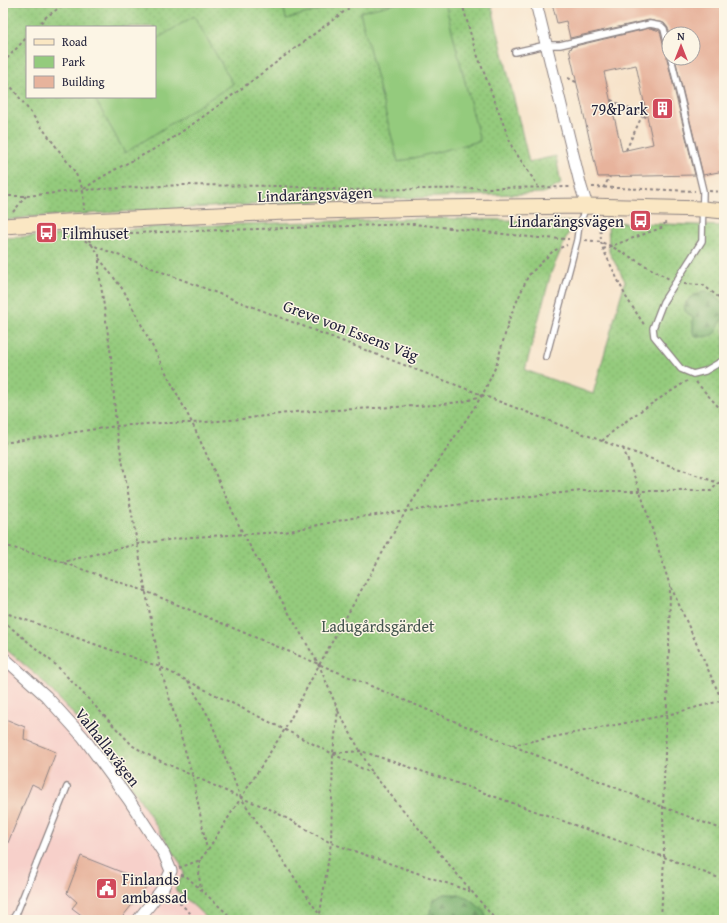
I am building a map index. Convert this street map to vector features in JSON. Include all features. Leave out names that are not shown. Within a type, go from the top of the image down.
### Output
[{"type":"street","points":[[536,3],[587,206]]},
{"type":"street","name":"Lindarängsvägen","points":[[6,221],[85,221],[428,208],[587,206],[703,209],[724,211]]},
{"type":"street","name":"Valhallavägen","points":[[3,657],[46,696],[83,737],[129,800],[164,854],[171,871]]},
{"type":"street","points":[[141,919],[163,888],[171,871]]},
{"type":"lane","points":[[515,52],[546,45],[560,45],[650,24],[661,26]]},
{"type":"lane","points":[[673,66],[703,191],[702,241],[663,302],[653,328],[654,336],[681,369],[693,374],[706,371],[724,360]]},
{"type":"lane","points":[[546,358],[578,240],[579,225],[587,206]]},
{"type":"lane","points":[[12,920],[17,912],[67,786]]},
{"type":"path","points":[[38,26],[46,17],[66,3]]},
{"type":"path","points":[[83,190],[99,178],[162,145],[218,107],[352,6],[365,3]]},
{"type":"path","points":[[462,3],[474,46],[512,147],[538,186]]},
{"type":"path","points":[[3,63],[26,38]]},
{"type":"path","points":[[568,78],[576,82]]},
{"type":"path","points":[[3,80],[13,89],[75,172],[83,190],[84,212]]},
{"type":"path","points":[[611,100],[648,118]]},
{"type":"path","points":[[626,150],[642,116]]},
{"type":"path","points":[[610,177],[602,188],[724,192]]},
{"type":"path","points":[[3,196],[26,196],[83,190],[181,185],[280,186],[347,190],[538,186],[564,187]]},
{"type":"path","points":[[6,221],[26,196]]},
{"type":"path","points":[[600,220],[603,250],[626,297],[645,326],[654,336]]},
{"type":"path","points":[[603,250],[660,228],[667,221]]},
{"type":"path","points":[[86,235],[414,224],[539,238],[601,242],[611,246],[661,276],[676,283],[686,285],[703,285],[724,300]]},
{"type":"path","points":[[85,229],[86,235],[91,244],[99,254],[99,271],[111,356],[116,426],[145,591],[160,667],[193,777],[207,851]]},
{"type":"path","points":[[171,871],[200,860],[285,729],[318,665],[406,511],[483,394],[496,366],[510,317],[528,276],[554,251],[578,240]]},
{"type":"path","name":"Greve von Essens Väg","points":[[91,244],[602,441],[724,485]]},
{"type":"path","points":[[99,258],[124,291],[192,423],[243,534],[318,665],[338,710],[373,774],[494,918],[498,920]]},
{"type":"path","points":[[602,441],[615,429],[636,414],[692,378],[724,413]]},
{"type":"path","points":[[3,443],[116,426],[192,423],[242,419],[295,412],[435,405],[467,401],[483,394]]},
{"type":"path","points":[[623,448],[640,491],[670,586],[724,704]]},
{"type":"path","points":[[63,562],[137,544],[191,537],[285,532],[352,518],[406,511],[581,491],[711,491],[718,483]]},
{"type":"path","points":[[3,545],[63,562],[145,591],[511,745],[663,807],[724,830]]},
{"type":"path","points":[[661,920],[664,857],[663,807],[670,586]]},
{"type":"path","points":[[3,612],[160,667],[373,774]]},
{"type":"path","points":[[3,621],[56,665],[133,746],[152,757],[193,777],[268,808],[331,843],[473,893]]},
{"type":"path","points":[[187,680],[210,718],[241,798],[323,920]]},
{"type":"path","points":[[511,745],[666,715],[723,700]]},
{"type":"path","points":[[319,920],[331,843],[333,753],[338,710]]},
{"type":"path","points":[[333,753],[361,751],[451,781],[724,880]]},
{"type":"path","points":[[200,860],[199,876],[201,890]]},
{"type":"path","points":[[171,871],[186,876],[234,920]]},
{"type":"path","points":[[163,888],[190,913],[193,920]]},
{"type":"shaded area","points":[[3,647],[39,677],[88,730],[125,776],[180,863],[208,920],[3,920]]},
{"type":"green space","points":[[3,3],[491,3],[529,162],[556,156],[561,184],[543,193],[283,203],[29,217],[3,221]]},
{"type":"green space","points":[[283,3],[346,3],[286,19]]},
{"type":"green space","points":[[397,3],[445,3],[480,141],[398,162],[360,12]]},
{"type":"green space","points":[[194,16],[233,84],[125,153],[95,98],[156,98],[156,39]]},
{"type":"green space","name":"Ladugårdsgärdet","points":[[433,218],[573,222],[551,273],[525,370],[593,394],[625,281],[609,252],[608,222],[724,226],[724,920],[208,920],[175,889],[184,873],[180,863],[125,776],[88,730],[39,677],[3,647],[3,238],[155,227]]},
{"type":"green space","points":[[703,291],[711,293],[724,305],[724,318],[713,334],[710,336],[696,337],[693,333],[693,318],[685,311],[685,307],[690,298]]},
{"type":"green space","points":[[443,894],[458,895],[470,899],[484,911],[486,916],[484,920],[429,920],[428,918],[434,900]]},
{"type":"building","points":[[552,3],[724,3],[724,171],[703,175],[677,66],[701,66],[701,26],[666,26],[664,23],[649,20],[570,38],[566,21],[557,23]]},
{"type":"building","name":"79&Park","points":[[650,28],[660,31],[661,66],[669,66],[695,175],[598,177],[569,49],[572,48],[571,47]],"holes":[[[636,65],[653,144],[622,151],[604,72]]]},
{"type":"building","points":[[3,718],[25,727],[24,739],[56,752],[42,789],[32,784],[3,855]]},
{"type":"building","name":"Finlands ambassad","points":[[81,856],[149,883],[120,920],[88,920],[72,908],[77,902],[67,893]]},
{"type":"place","name":"79&Park","points":[[663,109]]},
{"type":"place","name":"Lindarängsvägen","points":[[640,221]]},
{"type":"place","name":"Filmhuset","points":[[47,233]]},
{"type":"place","name":"Finlands ambassad","points":[[107,888]]}]
